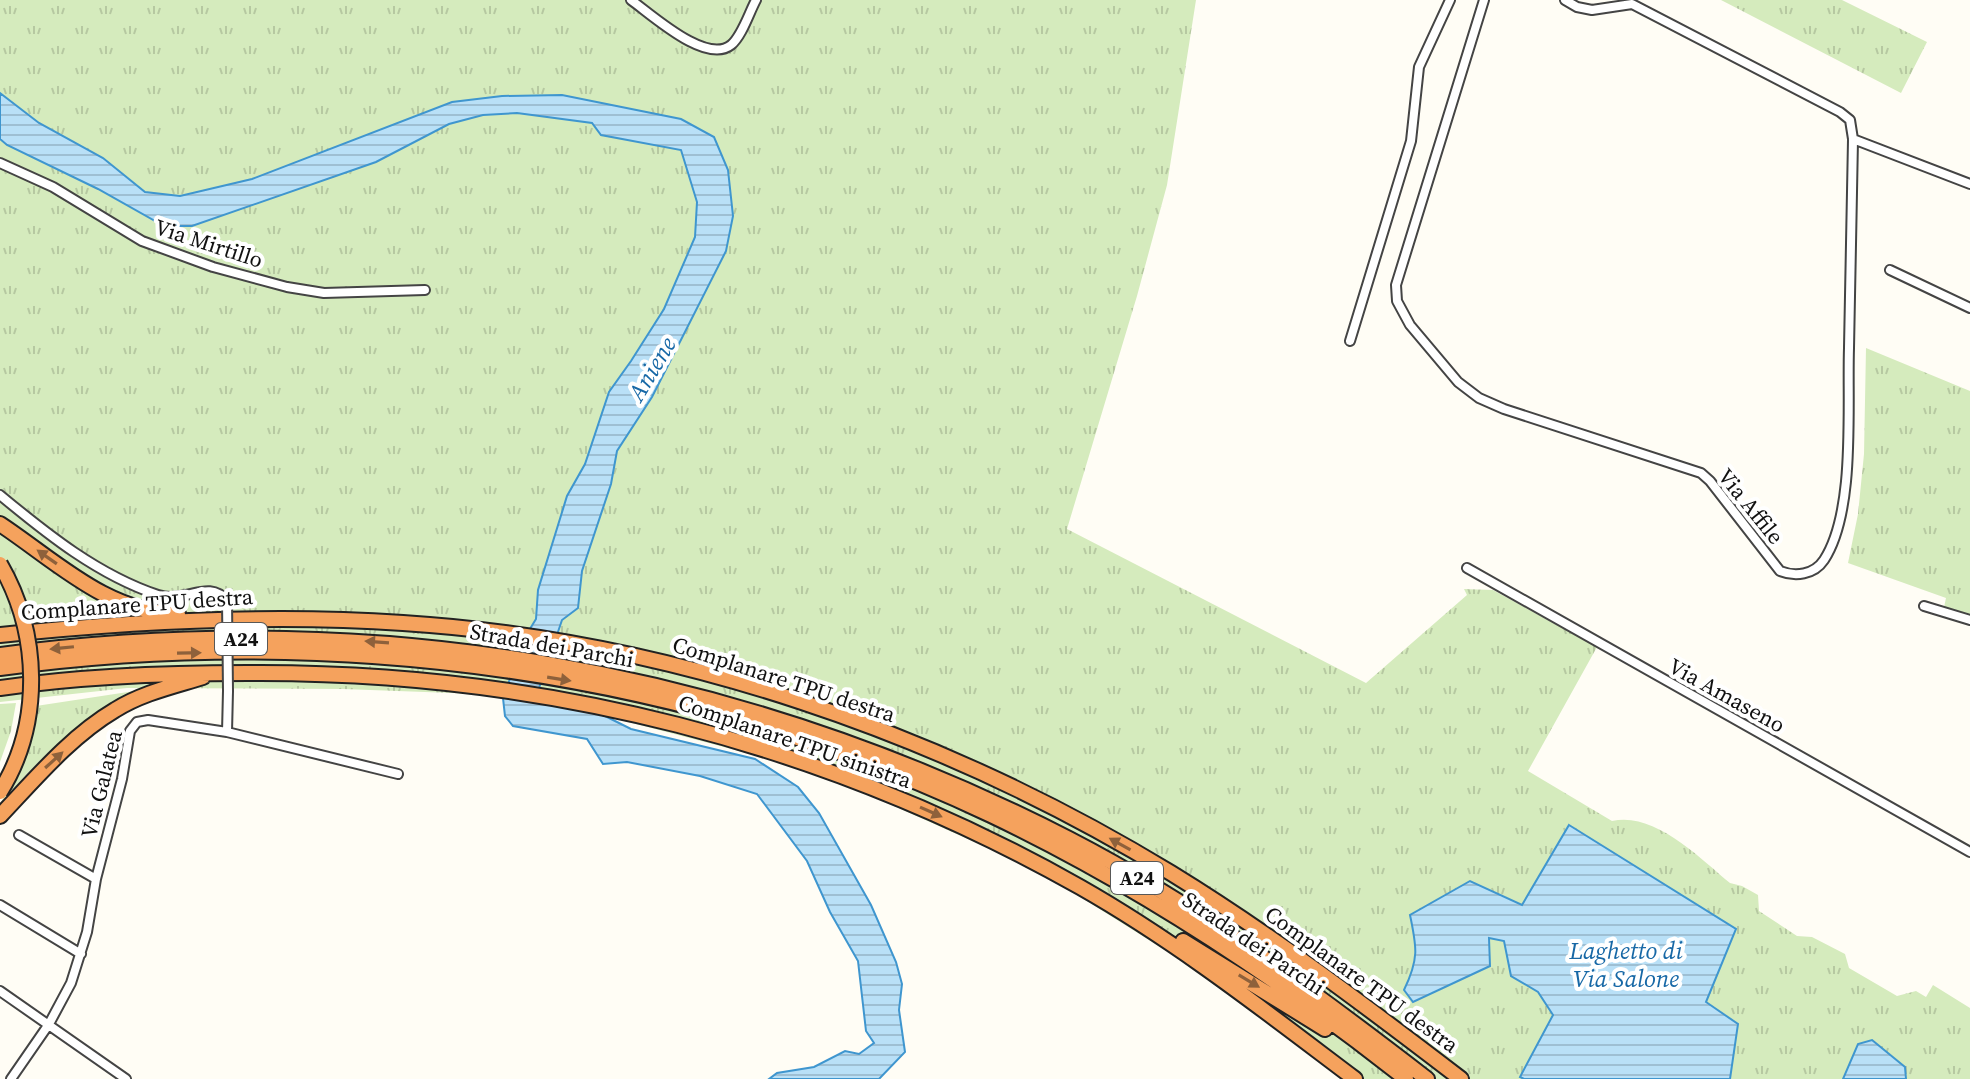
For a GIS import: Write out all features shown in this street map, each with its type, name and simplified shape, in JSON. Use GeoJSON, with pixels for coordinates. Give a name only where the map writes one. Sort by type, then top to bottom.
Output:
{"type":"FeatureCollection","features":[{"type":"Feature","properties":{"kind":"highway"},"geometry":{"type":"LineString","coordinates":[[3,525],[98,592],[133,608],[163,613],[244,613],[278,618]]}},
{"type":"Feature","properties":{"kind":"highway"},"geometry":{"type":"LineString","coordinates":[[0,564],[23,618],[32,683],[23,739],[0,792]]}},
{"type":"Feature","properties":{"kind":"highway","name":"Complanare TPU destra"},"geometry":{"type":"LineString","coordinates":[[0,635],[85,626],[278,618],[404,623],[487,632],[633,656],[722,679],[815,708],[966,768],[1123,845],[1265,935],[1363,1004],[1461,1079]]}},
{"type":"Feature","properties":{"kind":"highway","name":"Strada dei Parchi"},"geometry":{"type":"LineString","coordinates":[[0,655],[166,640],[321,638],[482,660],[589,670],[745,708],[992,815],[1106,874],[1243,959],[1406,1079]]}},
{"type":"Feature","properties":{"kind":"highway","name":"Strada dei Parchi"},"geometry":{"type":"LineString","coordinates":[[0,668],[90,658],[260,652],[482,660]]}},
{"type":"Feature","properties":{"kind":"highway"},"geometry":{"type":"LineString","coordinates":[[0,816],[42,771],[116,709],[162,689],[219,672]]}},
{"type":"Feature","properties":{"kind":"highway","name":"Complanare TPU sinistra"},"geometry":{"type":"LineString","coordinates":[[0,688],[159,673],[308,672],[479,686],[584,702],[666,720],[806,763],[962,825],[1084,889],[1212,972],[1355,1079]]}},
{"type":"Feature","properties":{"kind":"highway","name":"Strada dei Parchi"},"geometry":{"type":"LineString","coordinates":[[815,738],[923,772],[1071,840],[1157,889],[1274,966],[1427,1079]]}},
{"type":"Feature","properties":{"kind":"highway"},"geometry":{"type":"LineString","coordinates":[[1084,889],[1128,909],[1313,1020],[1394,1079]]}},
{"type":"Feature","properties":{"kind":"street"},"geometry":{"type":"LineString","coordinates":[[631,0],[690,42],[715,50],[726,48],[735,41],[756,0]]}},
{"type":"Feature","properties":{"kind":"street"},"geometry":{"type":"LineString","coordinates":[[1350,341],[1411,141],[1419,67],[1450,0]]}},
{"type":"Feature","properties":{"kind":"street","name":"Via Affile"},"geometry":{"type":"LineString","coordinates":[[1484,0],[1396,285],[1395,294],[1402,313],[1458,382],[1479,398],[1703,475],[1775,566],[1793,575],[1812,570],[1825,558],[1838,522],[1845,486],[1853,139]]}},
{"type":"Feature","properties":{"kind":"street"},"geometry":{"type":"LineString","coordinates":[[1565,0],[1592,10],[1632,4],[1840,112],[1850,120],[1853,139],[1970,184]]}},
{"type":"Feature","properties":{"kind":"street","name":"Via Mirtillo"},"geometry":{"type":"LineString","coordinates":[[0,163],[53,187],[142,241],[213,267],[287,287],[324,293],[425,290]]}},
{"type":"Feature","properties":{"kind":"street"},"geometry":{"type":"LineString","coordinates":[[1890,270],[1970,308]]}},
{"type":"Feature","properties":{"kind":"street"},"geometry":{"type":"LineString","coordinates":[[0,495],[49,534],[117,577],[163,596],[184,597],[212,590],[227,601],[227,732],[398,774]]}},
{"type":"Feature","properties":{"kind":"street","name":"Via Amaseno"},"geometry":{"type":"LineString","coordinates":[[1467,568],[1970,852]]}},
{"type":"Feature","properties":{"kind":"street"},"geometry":{"type":"LineString","coordinates":[[1924,606],[1970,620]]}},
{"type":"Feature","properties":{"kind":"street","name":"Via Galatea"},"geometry":{"type":"LineString","coordinates":[[11,1079],[49,1024],[68,990],[81,954],[132,726],[142,720],[158,720],[227,732]]}},
{"type":"Feature","properties":{"kind":"street"},"geometry":{"type":"LineString","coordinates":[[19,835],[96,879]]}},
{"type":"Feature","properties":{"kind":"street"},"geometry":{"type":"LineString","coordinates":[[0,905],[81,954]]}},
{"type":"Feature","properties":{"kind":"street"},"geometry":{"type":"LineString","coordinates":[[0,991],[126,1079]]}},
{"type":"Feature","properties":{"kind":"green space"},"geometry":{"type":"Polygon","coordinates":[[[0,0],[1196,0],[1167,185],[1067,529],[1366,683],[1467,595],[1464,589],[1493,590],[1597,647],[1528,771],[1612,821],[1644,823],[1676,839],[1730,883],[1758,895],[1759,911],[1797,936],[1812,937],[1845,954],[1849,968],[1897,996],[1916,991],[1926,997],[1933,985],[1970,1008],[1970,1079],[1345,1079],[1176,957],[1039,871],[845,784],[758,756],[556,703],[479,694],[343,689],[127,688],[0,702],[0,0]]]}},
{"type":"Feature","properties":{"kind":"green space"},"geometry":{"type":"Polygon","coordinates":[[[1721,0],[1842,0],[1927,42],[1901,93],[1721,0]]]}},
{"type":"Feature","properties":{"kind":"green space"},"geometry":{"type":"Polygon","coordinates":[[[1866,348],[1970,391],[1970,620],[1943,612],[1946,598],[1848,563],[1858,514],[1864,454],[1866,348]]]}},
{"type":"Feature","properties":{"kind":"green space"},"geometry":{"type":"Polygon","coordinates":[[[141,690],[101,712],[64,739],[0,804],[13,781],[36,706],[141,690]]]}},
{"type":"Feature","properties":{"kind":"green space"},"geometry":{"type":"Polygon","coordinates":[[[16,703],[11,731],[0,762],[0,704],[16,703]]]}},
{"type":"Feature","properties":{"kind":"water","name":"Aniene"},"geometry":{"type":"Polygon","coordinates":[[[0,93],[39,123],[103,158],[145,192],[180,196],[252,179],[452,102],[502,96],[562,95],[681,119],[714,137],[728,170],[733,216],[726,251],[652,397],[617,451],[611,484],[582,571],[578,608],[562,620],[537,694],[599,713],[631,729],[755,759],[798,787],[819,813],[871,905],[896,962],[902,984],[899,1010],[905,1052],[879,1079],[769,1079],[777,1073],[814,1067],[845,1051],[859,1054],[874,1043],[866,1031],[858,961],[830,912],[807,861],[757,794],[700,776],[627,762],[603,764],[587,739],[513,726],[505,716],[503,698],[525,637],[536,619],[538,590],[567,496],[585,464],[609,392],[664,309],[695,237],[697,202],[681,150],[601,135],[592,123],[517,113],[483,115],[449,124],[376,162],[192,226],[164,226],[98,189],[7,145],[0,139],[0,93]]]}},
{"type":"Feature","properties":{"kind":"water","name":"Laghetto di Via Salone"},"geometry":{"type":"Polygon","coordinates":[[[1569,825],[1736,929],[1706,1002],[1738,1024],[1730,1079],[1520,1077],[1553,1015],[1538,992],[1511,976],[1504,941],[1489,938],[1490,966],[1413,1002],[1404,990],[1415,953],[1410,915],[1470,881],[1522,905],[1569,825]]]}},
{"type":"Feature","properties":{"kind":"water"},"geometry":{"type":"Polygon","coordinates":[[[1872,1040],[1905,1067],[1906,1079],[1843,1079],[1858,1044],[1872,1040]]]}}]}
